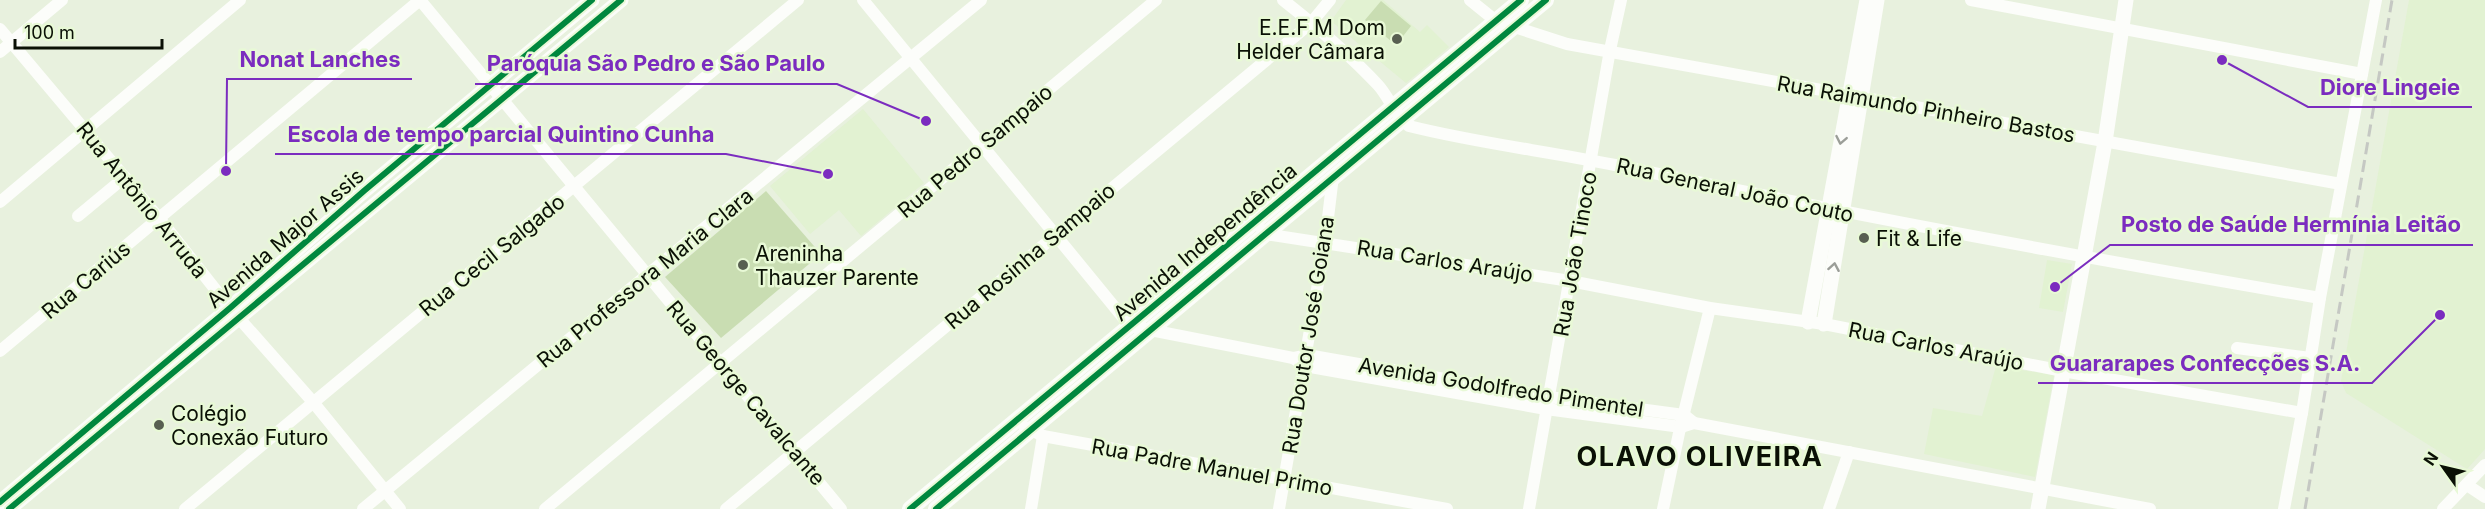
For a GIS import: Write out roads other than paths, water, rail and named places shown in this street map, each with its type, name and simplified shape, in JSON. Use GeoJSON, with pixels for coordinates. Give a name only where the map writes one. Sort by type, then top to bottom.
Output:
{"type":"FeatureCollection","features":[{"type":"Feature","properties":{"kind":"main road","name":"Avenida Independência"},"geometry":{"type":"LineString","coordinates":[[936,509],[1149,330],[1259,228],[1397,112],[1521,0]]}},
{"type":"Feature","properties":{"kind":"main road","name":"Avenida Independência"},"geometry":{"type":"LineString","coordinates":[[1397,112],[1546,0]]}},
{"type":"Feature","properties":{"kind":"main road","name":"Avenida Independência"},"geometry":{"type":"LineString","coordinates":[[910,509],[1030,429],[1130,326],[1259,228]]}},
{"type":"Feature","properties":{"kind":"street"},"geometry":{"type":"LineString","coordinates":[[0,52],[62,0]]}},
{"type":"Feature","properties":{"kind":"street"},"geometry":{"type":"LineString","coordinates":[[0,202],[240,0]]}},
{"type":"Feature","properties":{"kind":"street","name":"Rua George Cavalcante"},"geometry":{"type":"LineString","coordinates":[[420,0],[841,509]]}},
{"type":"Feature","properties":{"kind":"street","name":"Rua Cariús"},"geometry":{"type":"LineString","coordinates":[[0,351],[420,0]]}},
{"type":"Feature","properties":{"kind":"street","name":"Avenida Major Assis"},"geometry":{"type":"LineString","coordinates":[[234,313],[365,190],[592,0]]}},
{"type":"Feature","properties":{"kind":"street","name":"Avenida Major Assis"},"geometry":{"type":"LineString","coordinates":[[0,502],[81,441],[234,313],[376,206],[621,0]]}},
{"type":"Feature","properties":{"kind":"street","name":"Rua Cecil Salgado"},"geometry":{"type":"LineString","coordinates":[[185,509],[798,0]]}},
{"type":"Feature","properties":{"kind":"street"},"geometry":{"type":"LineString","coordinates":[[863,0],[1130,326],[1306,360]]}},
{"type":"Feature","properties":{"kind":"street","name":"Rua Professora Maria Clara"},"geometry":{"type":"LineString","coordinates":[[363,509],[981,0]]}},
{"type":"Feature","properties":{"kind":"street","name":"Rua Pedro Sampaio"},"geometry":{"type":"LineString","coordinates":[[545,509],[1156,0]]}},
{"type":"Feature","properties":{"kind":"street"},"geometry":{"type":"LineString","coordinates":[[1283,0],[1370,77],[1397,112]]}},
{"type":"Feature","properties":{"kind":"street","name":"Rua Rosinha Sampaio"},"geometry":{"type":"LineString","coordinates":[[726,509],[1311,23],[1330,0]]}},
{"type":"Feature","properties":{"kind":"street","name":"Rua Raimundo Pinheiro Bastos"},"geometry":{"type":"LineString","coordinates":[[1470,0],[1496,21],[1567,44],[2341,183]]}},
{"type":"Feature","properties":{"kind":"street","name":"Rua João Tinoco"},"geometry":{"type":"LineString","coordinates":[[1529,509],[1610,50],[1621,0]]}},
{"type":"Feature","properties":{"kind":"street"},"geometry":{"type":"LineString","coordinates":[[1816,323],[1855,97],[1867,0]]}},
{"type":"Feature","properties":{"kind":"street"},"geometry":{"type":"LineString","coordinates":[[1855,97],[1877,0]]}},
{"type":"Feature","properties":{"kind":"street"},"geometry":{"type":"LineString","coordinates":[[1971,0],[2362,74]]}},
{"type":"Feature","properties":{"kind":"street"},"geometry":{"type":"LineString","coordinates":[[2038,509],[2105,142],[2127,0]]}},
{"type":"Feature","properties":{"kind":"street"},"geometry":{"type":"LineString","coordinates":[[2284,509],[2320,298],[2376,0]]}},
{"type":"Feature","properties":{"kind":"street","name":"Rua Antônio Arruda"},"geometry":{"type":"LineString","coordinates":[[0,29],[159,218],[234,313],[313,402],[400,509]]}},
{"type":"Feature","properties":{"kind":"street","name":"Rua General João Couto"},"geometry":{"type":"LineString","coordinates":[[1397,112],[1413,127],[1591,160],[1836,211],[2082,258],[2320,298]]}},
{"type":"Feature","properties":{"kind":"street","name":"Rua Doutor José Goiana"},"geometry":{"type":"LineString","coordinates":[[1279,509],[1325,243],[1328,170]]}},
{"type":"Feature","properties":{"kind":"street"},"geometry":{"type":"LineString","coordinates":[[78,216],[125,177]]}},
{"type":"Feature","properties":{"kind":"street"},"geometry":{"type":"LineString","coordinates":[[365,190],[376,206]]}},
{"type":"Feature","properties":{"kind":"street","name":"Rua Carlos Araújo"},"geometry":{"type":"LineString","coordinates":[[1259,228],[1325,243],[1570,280],[1710,308],[1816,323],[2062,371],[2302,413]]}},
{"type":"Feature","properties":{"kind":"street"},"geometry":{"type":"LineString","coordinates":[[1663,509],[1710,308]]}},
{"type":"Feature","properties":{"kind":"street"},"geometry":{"type":"LineString","coordinates":[[2236,348],[2310,358]]}},
{"type":"Feature","properties":{"kind":"street","name":"Avenida Godolfredo Pimentel"},"geometry":{"type":"LineString","coordinates":[[1306,360],[1548,403],[1685,422],[2150,509]]}},
{"type":"Feature","properties":{"kind":"street"},"geometry":{"type":"LineString","coordinates":[[1030,429],[1031,509]]}},
{"type":"Feature","properties":{"kind":"street","name":"Rua Padre Manuel Primo"},"geometry":{"type":"LineString","coordinates":[[1030,429],[1447,509]]}},
{"type":"Feature","properties":{"kind":"street","name":"Avenida Major Assis"},"geometry":{"type":"LineString","coordinates":[[9,509],[81,441]]}},
{"type":"Feature","properties":{"kind":"street"},"geometry":{"type":"LineString","coordinates":[[1829,509],[1849,452]]}},
{"type":"Feature","properties":{"kind":"street"},"geometry":{"type":"LineString","coordinates":[[2443,509],[2485,465]]}},
{"type":"Feature","properties":{"kind":"street"},"geometry":{"type":"LineString","coordinates":[[2467,485],[2485,497]]}},
{"type":"Feature","properties":{"kind":"railway"},"geometry":{"type":"LineString","coordinates":[[2305,509],[2392,0]]}},
{"type":"Feature","properties":{"kind":"place","name":"E.E.F.M Dom Helder Câmara"},"geometry":{"type":"Point","coordinates":[1397,39]}},
{"type":"Feature","properties":{"kind":"place","name":"Diore Lingeie"},"geometry":{"type":"Point","coordinates":[2222,60]}},
{"type":"Feature","properties":{"kind":"place","name":"Paróquia São Pedro e São Paulo"},"geometry":{"type":"Point","coordinates":[926,121]}},
{"type":"Feature","properties":{"kind":"place","name":"Nonat Lanches"},"geometry":{"type":"Point","coordinates":[226,171]}},
{"type":"Feature","properties":{"kind":"place","name":"Escola de tempo parcial Quintino Cunha"},"geometry":{"type":"Point","coordinates":[828,174]}},
{"type":"Feature","properties":{"kind":"place","name":"Fit & Life"},"geometry":{"type":"Point","coordinates":[1864,238]}},
{"type":"Feature","properties":{"kind":"place","name":"Areninha Thauzer Parente"},"geometry":{"type":"Point","coordinates":[743,265]}},
{"type":"Feature","properties":{"kind":"place","name":"Posto de Saúde Hermínia Leitão"},"geometry":{"type":"Point","coordinates":[2055,287]}},
{"type":"Feature","properties":{"kind":"place","name":"Guararapes Confecções S.A."},"geometry":{"type":"Point","coordinates":[2440,315]}},
{"type":"Feature","properties":{"kind":"place","name":"Colégio Conexão Futuro"},"geometry":{"type":"Point","coordinates":[159,425]}},
{"type":"Feature","properties":{"kind":"district","name":"OLAVO OLIVEIRA"},"geometry":{"type":"Point","coordinates":[1700,456]}}]}
